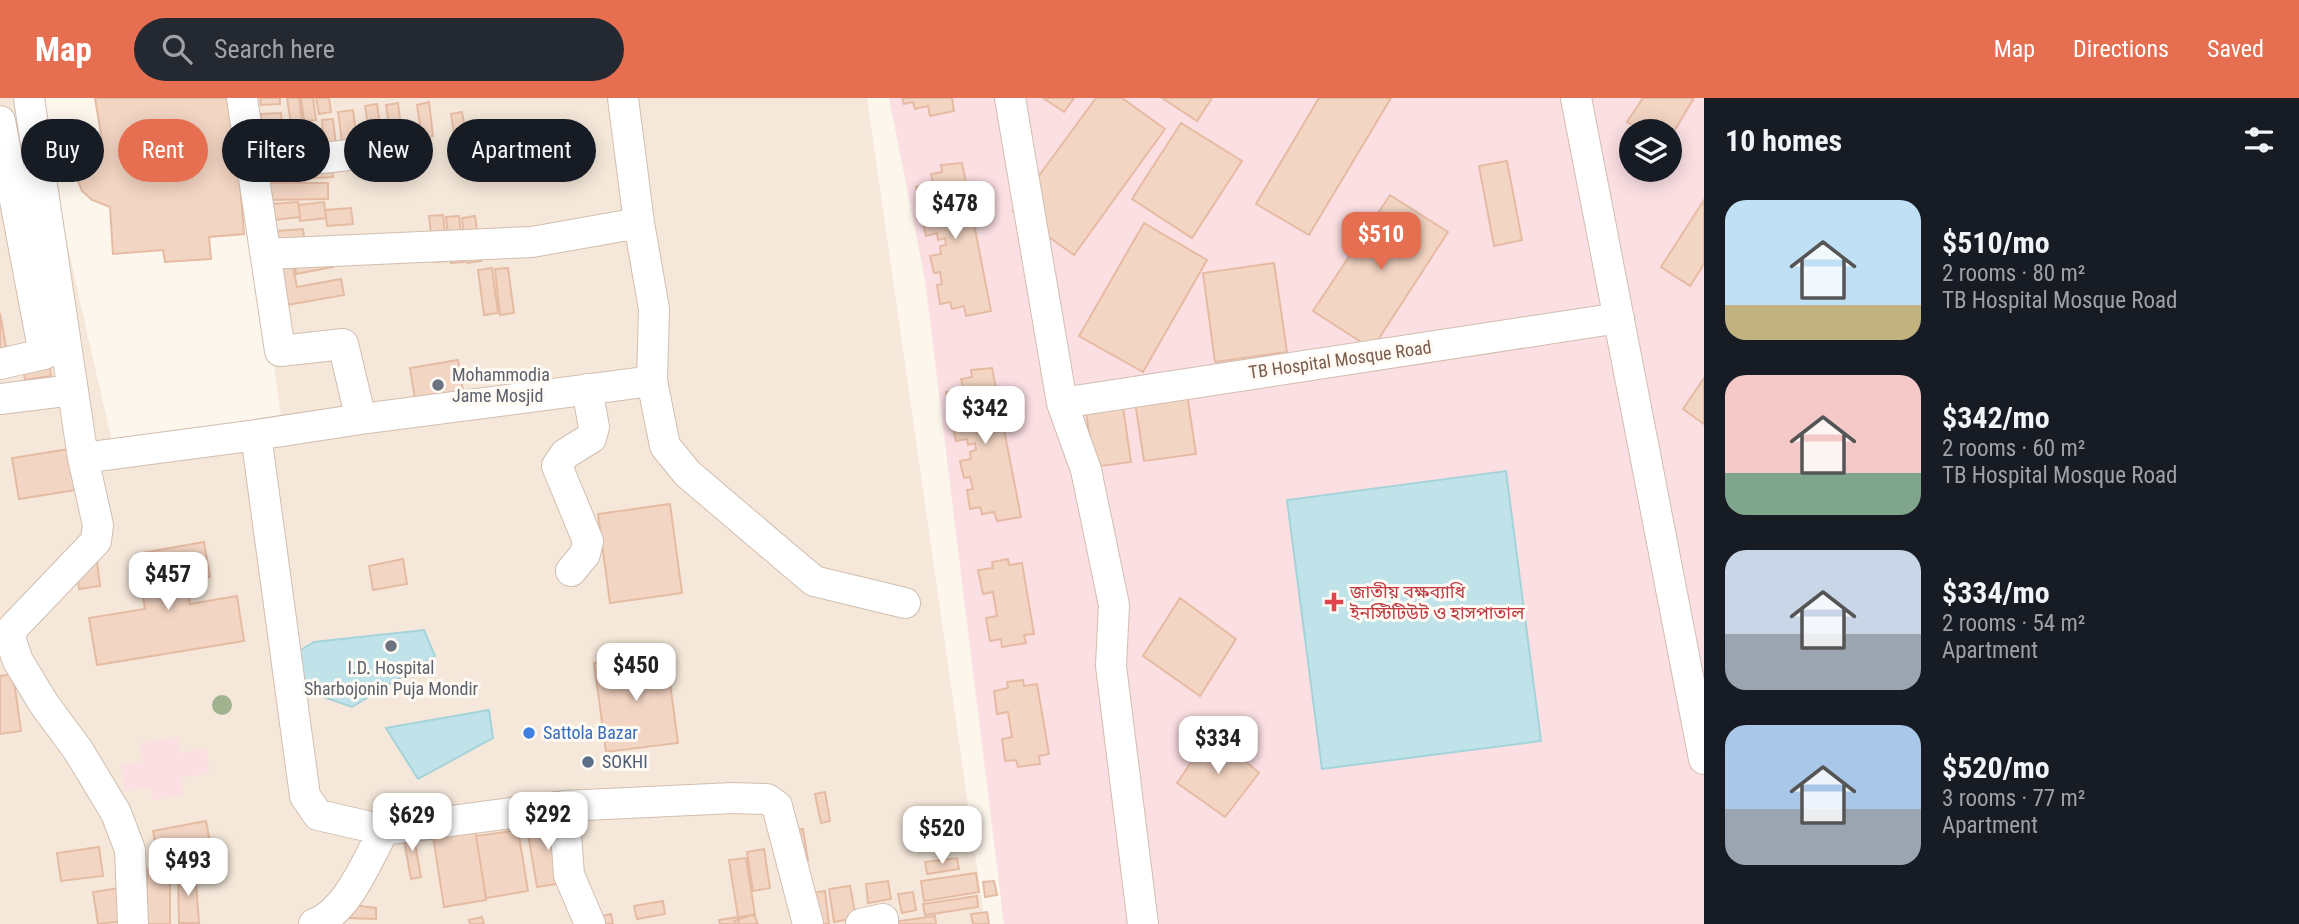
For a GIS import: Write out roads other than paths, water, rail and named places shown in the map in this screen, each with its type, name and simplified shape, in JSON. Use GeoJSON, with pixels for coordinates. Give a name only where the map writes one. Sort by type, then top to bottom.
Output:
{"type":"FeatureCollection","features":[{"type":"Feature","properties":{"kind":"street"},"geometry":{"type":"LineString","coordinates":[[29,98],[83,458],[98,525],[96,541],[12,629],[11,641],[18,661],[44,704],[78,750],[116,813],[130,850],[133,924]]}},
{"type":"Feature","properties":{"kind":"street"},"geometry":{"type":"LineString","coordinates":[[242,98],[245,119]]}},
{"type":"Feature","properties":{"kind":"street"},"geometry":{"type":"LineString","coordinates":[[623,98],[639,223],[654,309],[652,381],[665,446],[688,474],[814,581],[905,603]]}},
{"type":"Feature","properties":{"kind":"street"},"geometry":{"type":"LineString","coordinates":[[1010,98],[1062,403],[1086,470],[1114,605],[1111,666],[1143,924]]}},
{"type":"Feature","properties":{"kind":"street"},"geometry":{"type":"LineString","coordinates":[[1576,98],[1704,759]]}},
{"type":"Feature","properties":{"kind":"street"},"geometry":{"type":"LineString","coordinates":[[0,364],[44,354],[2,136]]}},
{"type":"Feature","properties":{"kind":"street"},"geometry":{"type":"LineString","coordinates":[[255,182],[280,351],[343,344],[361,419]]}},
{"type":"Feature","properties":{"kind":"street"},"geometry":{"type":"LineString","coordinates":[[266,254],[532,242],[639,223]]}},
{"type":"Feature","properties":{"kind":"street","name":"TB Hospital Mosque Road"},"geometry":{"type":"LineString","coordinates":[[1062,403],[1619,318]]}},
{"type":"Feature","properties":{"kind":"street"},"geometry":{"type":"LineString","coordinates":[[83,458],[652,381]]}},
{"type":"Feature","properties":{"kind":"street"},"geometry":{"type":"LineString","coordinates":[[571,571],[585,554],[588,541],[557,466],[565,454],[591,438],[593,427],[587,389]]}},
{"type":"Feature","properties":{"kind":"street"},"geometry":{"type":"LineString","coordinates":[[0,399],[73,390]]}},
{"type":"Feature","properties":{"kind":"street"},"geometry":{"type":"LineString","coordinates":[[256,435],[305,796],[318,815],[384,830],[564,806],[767,799],[778,806],[808,924]]}},
{"type":"Feature","properties":{"kind":"street"},"geometry":{"type":"LineString","coordinates":[[564,806],[569,875],[590,924]]}},
{"type":"Feature","properties":{"kind":"street"},"geometry":{"type":"LineString","coordinates":[[314,924],[337,906],[354,884],[384,830]]}},
{"type":"Feature","properties":{"kind":"street"},"geometry":{"type":"LineString","coordinates":[[861,924],[883,919],[883,924]]}},
{"type":"Feature","properties":{"kind":"water"},"geometry":{"type":"Polygon","coordinates":[[[1506,471],[1541,741],[1322,769],[1287,500],[1506,471]]]}},
{"type":"Feature","properties":{"kind":"water"},"geometry":{"type":"Polygon","coordinates":[[[424,630],[435,656],[352,707],[321,696],[297,675],[296,653],[314,642],[424,630]]]}},
{"type":"Feature","properties":{"kind":"water"},"geometry":{"type":"Polygon","coordinates":[[[489,710],[493,738],[418,779],[386,728],[489,710]]]}},
{"type":"Feature","properties":{"kind":"place","name":"Mohammodia Jame Mosjid"},"geometry":{"type":"Point","coordinates":[438,385]}},
{"type":"Feature","properties":{"kind":"place","name":"জাতীয় বক্ষব্যাধি ইনস্টিটিউট ও হাসপাতাল"},"geometry":{"type":"Point","coordinates":[1334,602]}},
{"type":"Feature","properties":{"kind":"place","name":"I.D. Hospital Sharbojonin Puja Mondir"},"geometry":{"type":"Point","coordinates":[391,646]}},
{"type":"Feature","properties":{"kind":"place","name":"Sattola Bazar"},"geometry":{"type":"Point","coordinates":[529,733]}},
{"type":"Feature","properties":{"kind":"place","name":"SOKHI"},"geometry":{"type":"Point","coordinates":[588,762]}}]}
